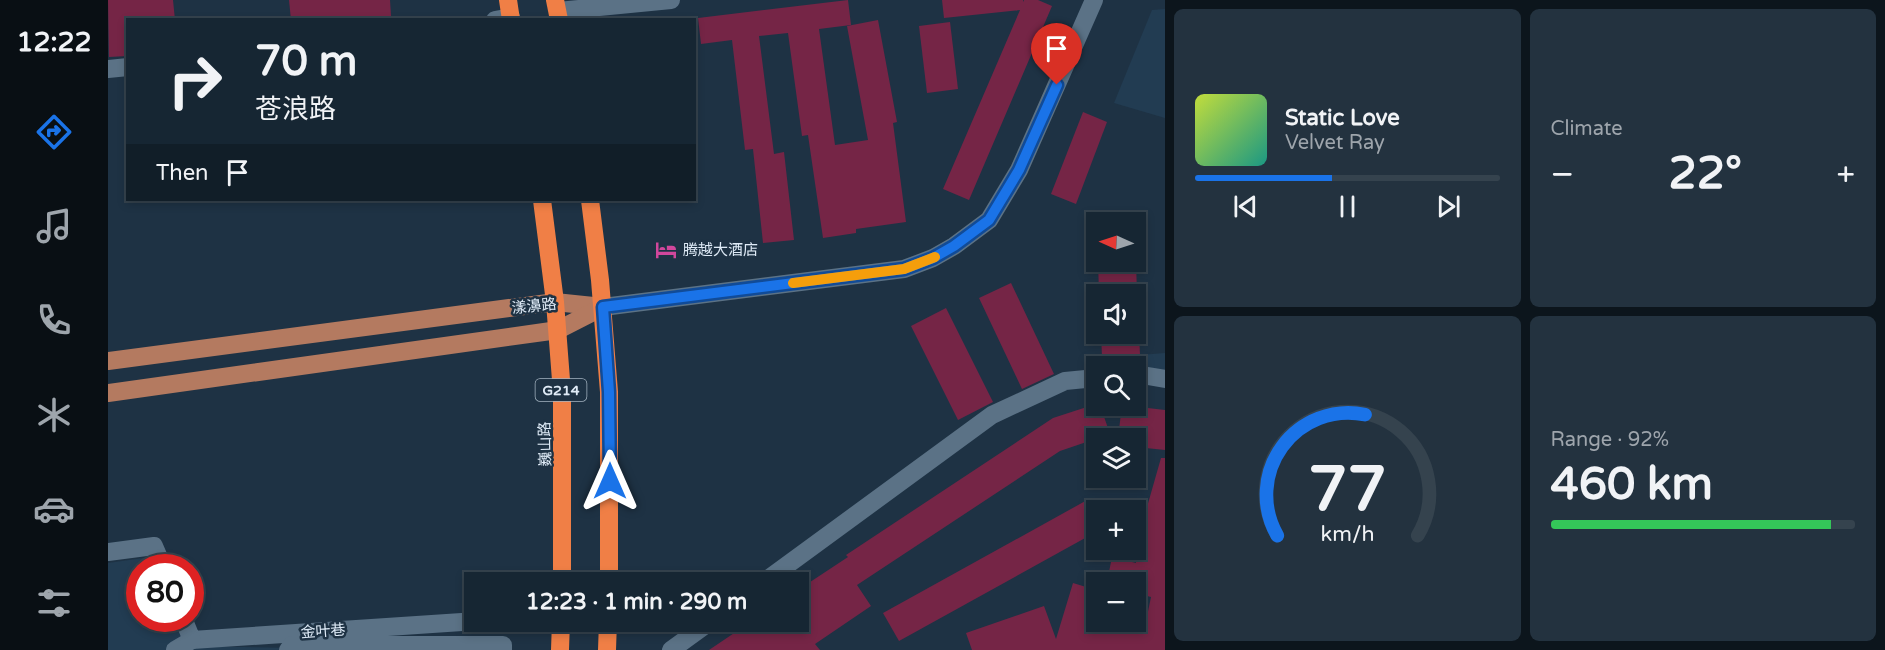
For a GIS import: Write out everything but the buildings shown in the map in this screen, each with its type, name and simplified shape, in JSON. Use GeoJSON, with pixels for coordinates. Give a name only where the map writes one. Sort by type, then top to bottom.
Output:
{"type":"FeatureCollection","features":[{"type":"Feature","properties":{"kind":"highway","name":"巍山路"},"geometry":{"type":"LineString","coordinates":[[542,201],[558,330],[563,426],[562,572]]}},
{"type":"Feature","properties":{"kind":"highway","name":"G214"},"geometry":{"type":"LineString","coordinates":[[590,201],[603,307],[609,425],[609,572]]}},
{"type":"Feature","properties":{"kind":"highway"},"geometry":{"type":"LineString","coordinates":[[560,650],[561,632]]}},
{"type":"Feature","properties":{"kind":"highway"},"geometry":{"type":"LineString","coordinates":[[607,650],[608,632]]}},
{"type":"Feature","properties":{"kind":"main road","name":"漾濞路"},"geometry":{"type":"LineString","coordinates":[[108,361],[555,302],[603,307]]}},
{"type":"Feature","properties":{"kind":"main road","name":"漾濞路"},"geometry":{"type":"LineString","coordinates":[[108,393],[558,330],[603,307]]}},
{"type":"Feature","properties":{"kind":"street"},"geometry":{"type":"LineString","coordinates":[[557,10],[671,0]]}},
{"type":"Feature","properties":{"kind":"street"},"geometry":{"type":"LineString","coordinates":[[603,307],[904,269],[933,258],[954,246],[989,220],[1019,170],[1094,0]]}},
{"type":"Feature","properties":{"kind":"street"},"geometry":{"type":"LineString","coordinates":[[108,69],[126,67]]}},
{"type":"Feature","properties":{"kind":"street"},"geometry":{"type":"LineString","coordinates":[[1146,375],[1165,378]]}},
{"type":"Feature","properties":{"kind":"street"},"geometry":{"type":"LineString","coordinates":[[778,572],[992,415],[1065,381],[1086,379]]}},
{"type":"Feature","properties":{"kind":"street"},"geometry":{"type":"LineString","coordinates":[[108,552],[154,546],[157,554]]}},
{"type":"Feature","properties":{"kind":"street","name":"金叶巷"},"geometry":{"type":"LineString","coordinates":[[192,640],[464,622]]}},
{"type":"Feature","properties":{"kind":"street"},"geometry":{"type":"LineString","coordinates":[[175,650],[192,640],[189,632]]}},
{"type":"Feature","properties":{"kind":"street"},"geometry":{"type":"LineString","coordinates":[[671,650],[696,632]]}},
{"type":"Feature","properties":{"kind":"street"},"geometry":{"type":"LineString","coordinates":[[288,650],[292,645],[502,645],[503,650]]}},
{"type":"Feature","properties":{"kind":"shaded area"},"geometry":{"type":"Polygon","coordinates":[[[1165,9],[1165,118],[1114,103],[1152,10],[1165,9]]]}},
{"type":"Feature","properties":{"kind":"shaded area"},"geometry":{"type":"Polygon","coordinates":[[[1165,353],[1165,372],[1146,369],[1146,356],[1140,355],[1165,353]]]}},
{"type":"Feature","properties":{"kind":"shaded area"},"geometry":{"type":"Polygon","coordinates":[[[126,560],[126,632],[187,632],[194,646],[400,650],[108,650],[108,563],[126,560]]]}},
{"type":"Feature","properties":{"kind":"slow traffic"},"geometry":{"type":"LineString","coordinates":[[793,283],[904,269],[935,257]]}},
{"type":"Feature","properties":{"kind":"place","name":"腾越大酒店"},"geometry":{"type":"Point","coordinates":[666,250]}},
{"type":"Feature","properties":{"kind":"route"},"geometry":{"type":"LineString","coordinates":[[610,481],[609,392],[603,307],[904,269],[933,258],[954,246],[989,220],[1019,170],[1057,85]]}}]}
